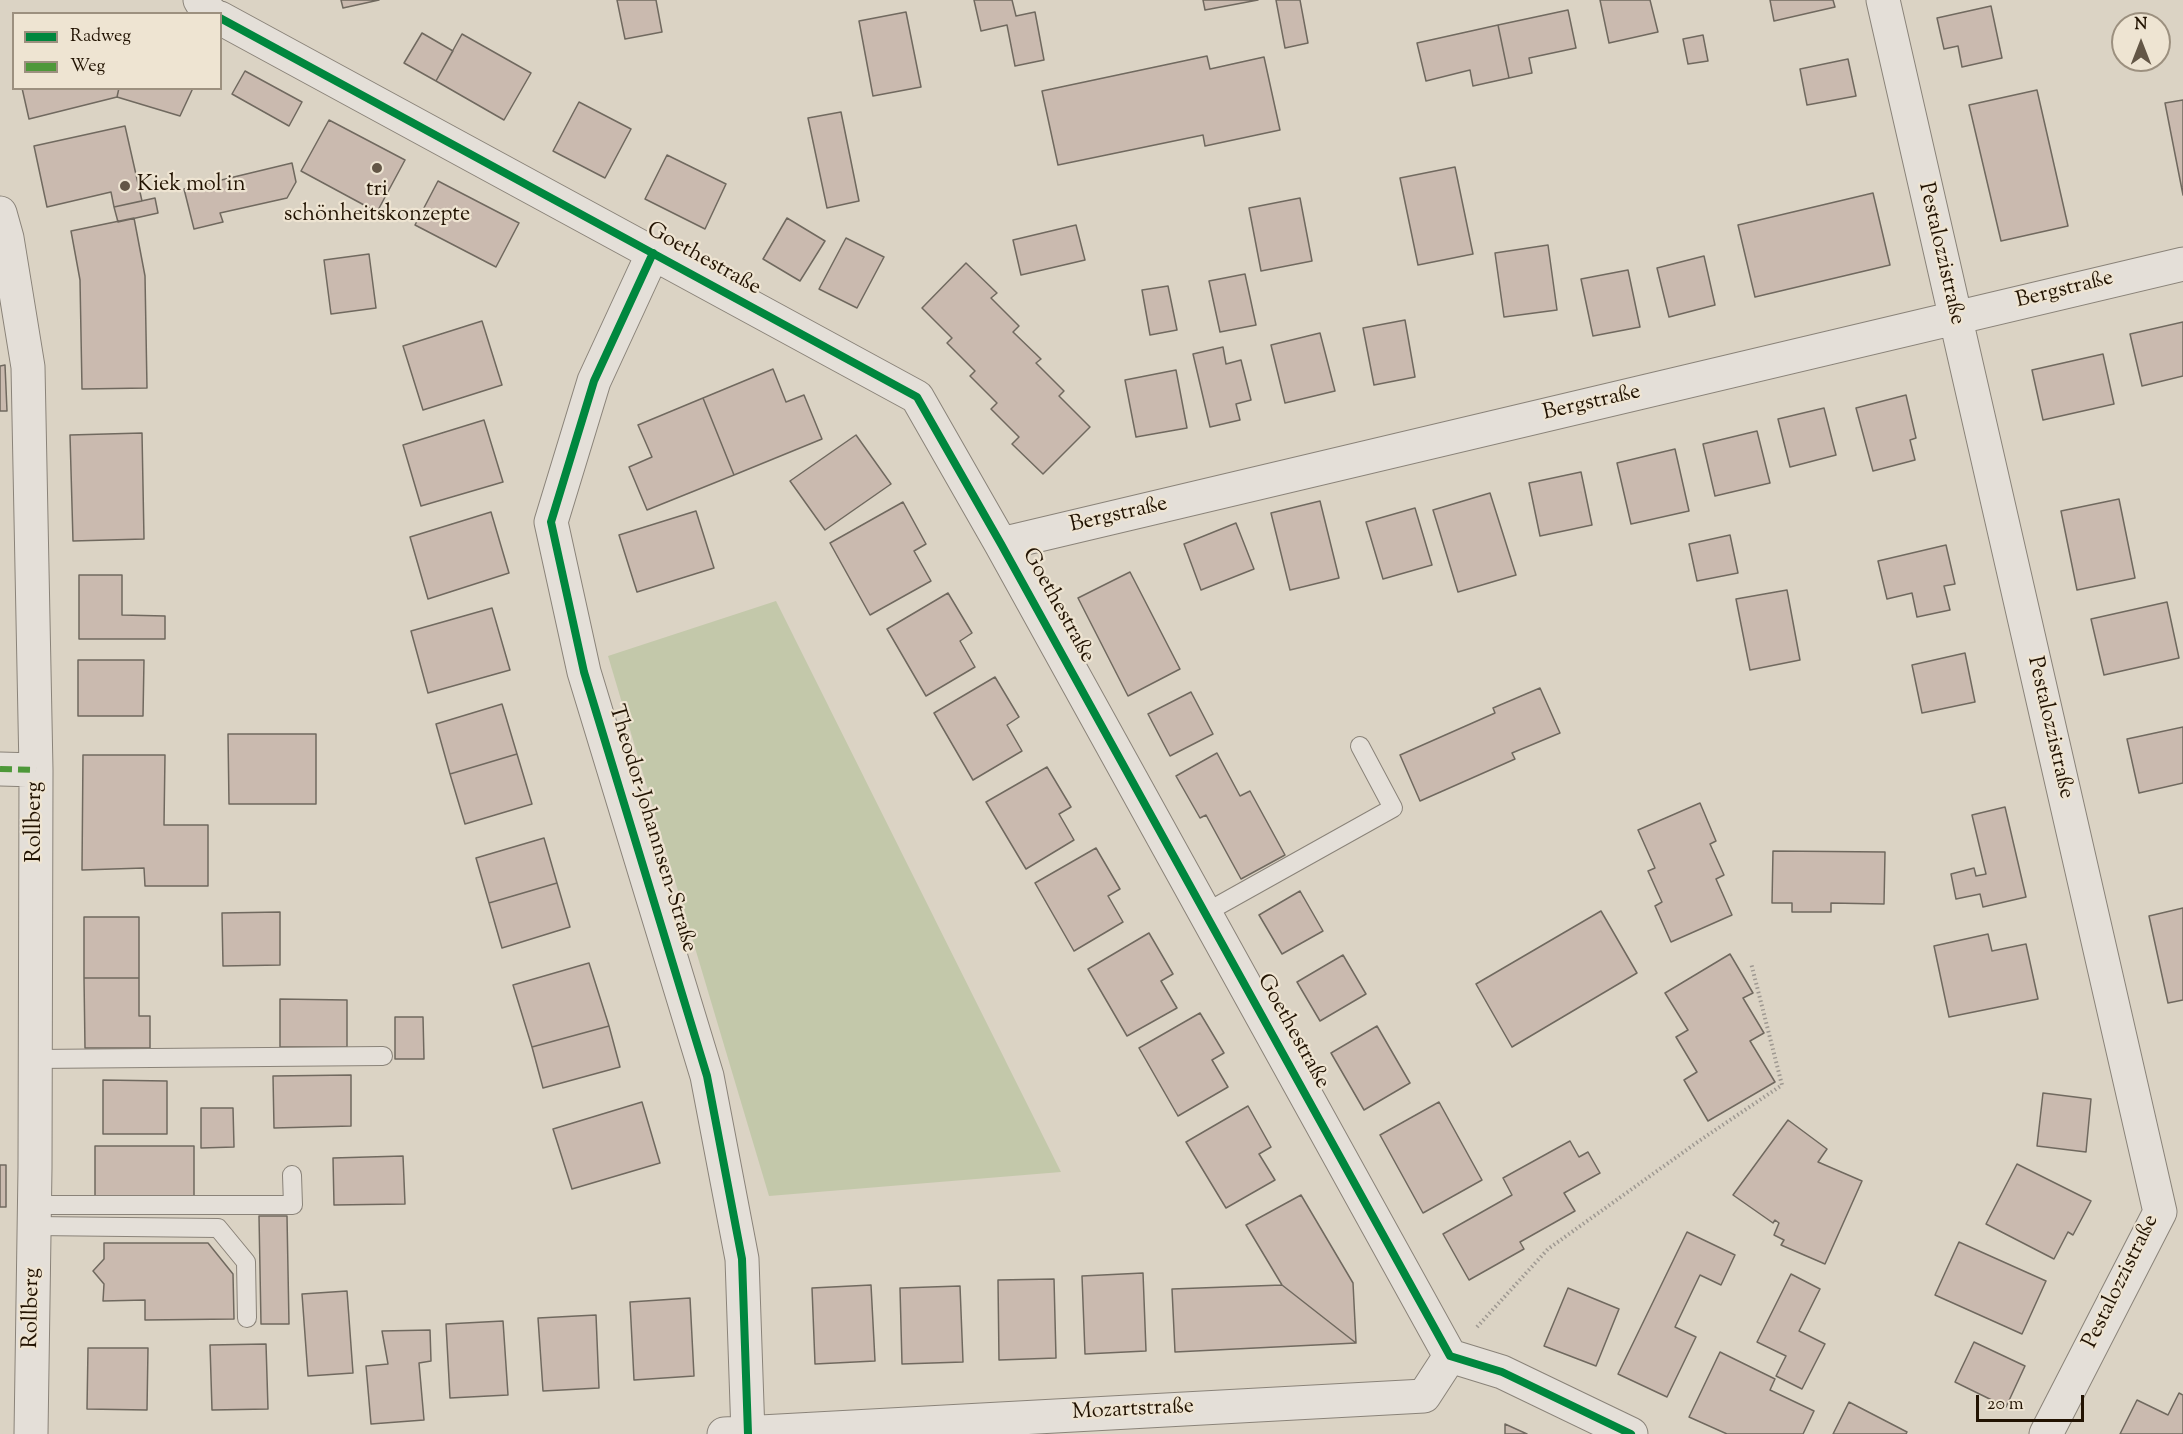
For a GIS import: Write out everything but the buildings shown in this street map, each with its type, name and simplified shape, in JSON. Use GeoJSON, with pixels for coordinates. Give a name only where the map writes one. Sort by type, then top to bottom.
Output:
{"type":"FeatureCollection","features":[{"type":"Feature","properties":{"kind":"street"},"geometry":{"type":"LineString","coordinates":[[200,0],[209,12]]}},
{"type":"Feature","properties":{"kind":"street","name":"Pestalozzistraße"},"geometry":{"type":"LineString","coordinates":[[1882,0],[2160,1212],[2046,1434]]}},
{"type":"Feature","properties":{"kind":"street","name":"Goethestraße"},"geometry":{"type":"LineString","coordinates":[[222,19],[917,397],[1001,543],[1450,1356]]}},
{"type":"Feature","properties":{"kind":"street","name":"Rollberg"},"geometry":{"type":"LineString","coordinates":[[0,213],[7,238],[28,367],[36,770],[31,1434]]}},
{"type":"Feature","properties":{"kind":"street","name":"Theodor-Johannsen-Straße"},"geometry":{"type":"LineString","coordinates":[[653,253],[594,381],[551,522],[584,672],[707,1076],[742,1259],[740,1433]]}},
{"type":"Feature","properties":{"kind":"street","name":"Bergstraße"},"geometry":{"type":"LineString","coordinates":[[1001,543],[2183,264]]}},
{"type":"Feature","properties":{"kind":"street"},"geometry":{"type":"LineString","coordinates":[[0,769],[36,770]]}},
{"type":"Feature","properties":{"kind":"street"},"geometry":{"type":"LineString","coordinates":[[1450,1356],[1502,1372],[1631,1434]]}},
{"type":"Feature","properties":{"kind":"street","name":"Mozartstraße"},"geometry":{"type":"LineString","coordinates":[[740,1433],[1424,1396],[1450,1356]]}},
{"type":"Feature","properties":{"kind":"lane"},"geometry":{"type":"LineString","coordinates":[[1205,913],[1394,808],[1360,746]]}},
{"type":"Feature","properties":{"kind":"lane"},"geometry":{"type":"LineString","coordinates":[[35,1059],[383,1056]]}},
{"type":"Feature","properties":{"kind":"lane"},"geometry":{"type":"LineString","coordinates":[[34,1215],[293,1205],[292,1175]]}},
{"type":"Feature","properties":{"kind":"lane"},"geometry":{"type":"LineString","coordinates":[[34,1215],[218,1228],[246,1262],[247,1318]]}},
{"type":"Feature","properties":{"kind":"path"},"geometry":{"type":"LineString","coordinates":[[1450,1356],[1548,1249],[1782,1085],[1751,963]]}},
{"type":"Feature","properties":{"kind":"green space"},"geometry":{"type":"Polygon","coordinates":[[[776,601],[1061,1172],[769,1196],[608,656],[776,601]]]}},
{"type":"Feature","properties":{"kind":"marked path"},"geometry":{"type":"LineString","coordinates":[[0,769],[36,770]]}},
{"type":"Feature","properties":{"kind":"cycle path"},"geometry":{"type":"LineString","coordinates":[[222,19],[917,397],[1001,544],[1450,1356],[1502,1372],[1631,1434]]}},
{"type":"Feature","properties":{"kind":"cycle path"},"geometry":{"type":"LineString","coordinates":[[653,253],[594,381],[551,522],[584,672],[707,1076],[742,1259],[748,1434]]}},
{"type":"Feature","properties":{"kind":"place","name":"tri schönheitskonzepte"},"geometry":{"type":"Point","coordinates":[377,168]}},
{"type":"Feature","properties":{"kind":"place","name":"Kiek mol in"},"geometry":{"type":"Point","coordinates":[125,186]}}]}
